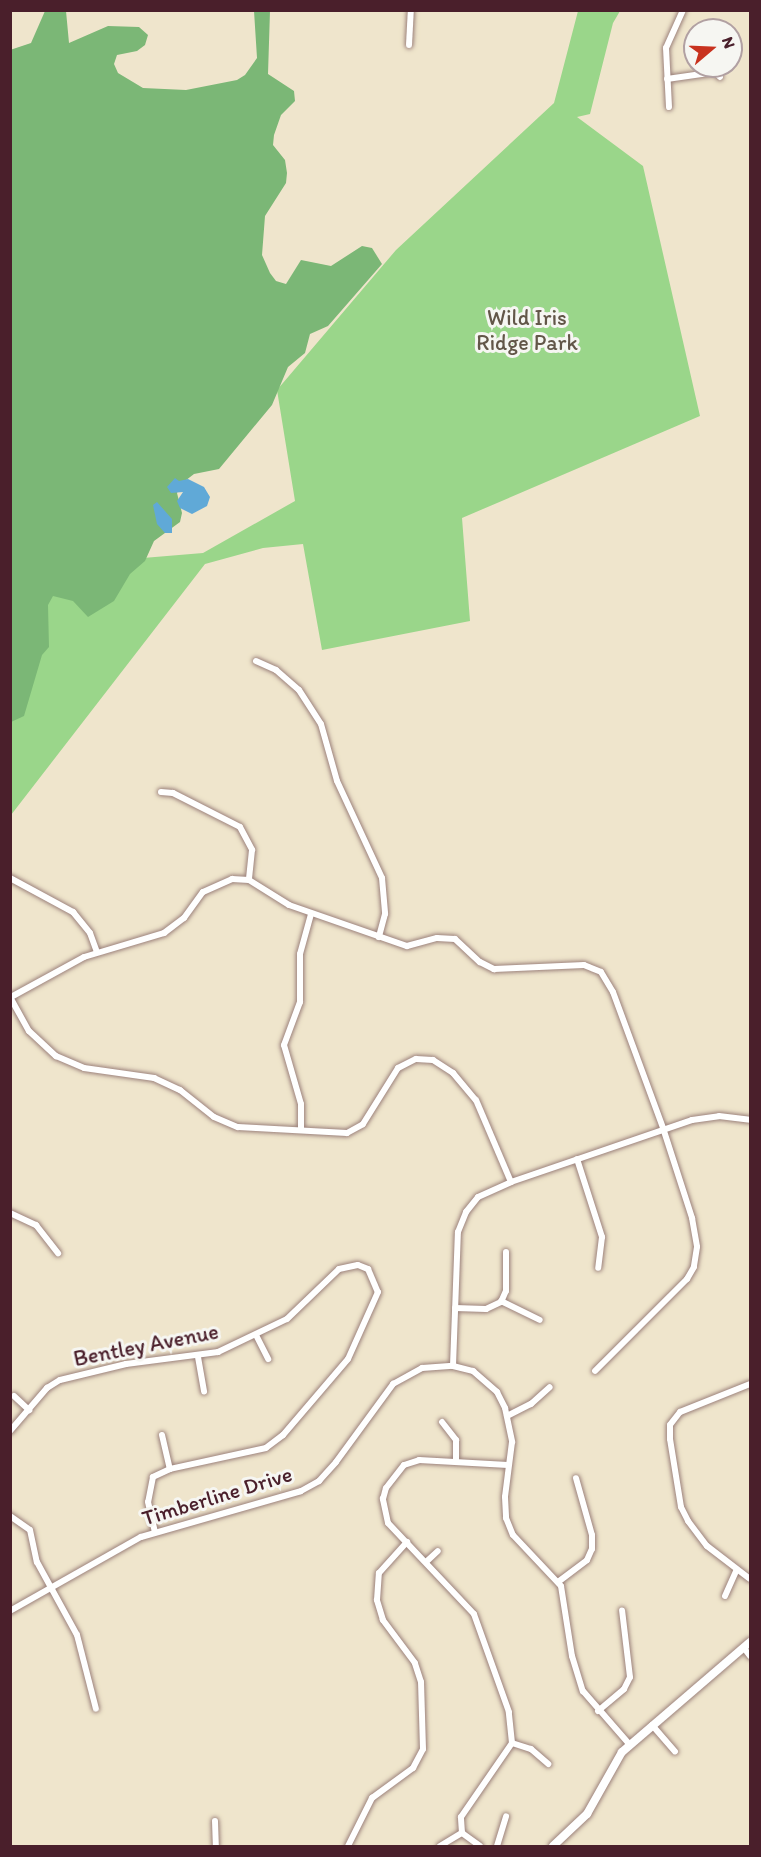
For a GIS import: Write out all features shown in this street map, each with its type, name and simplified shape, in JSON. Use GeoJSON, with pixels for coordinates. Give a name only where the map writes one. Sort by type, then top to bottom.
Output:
{"type":"FeatureCollection","features":[{"type":"Feature","properties":{"kind":"street"},"geometry":{"type":"LineString","coordinates":[[409,45],[411,10]]}},
{"type":"Feature","properties":{"kind":"street"},"geometry":{"type":"LineString","coordinates":[[669,107],[666,44],[683,10]]}},
{"type":"Feature","properties":{"kind":"street"},"geometry":{"type":"LineString","coordinates":[[668,79],[683,77]]}},
{"type":"Feature","properties":{"kind":"street"},"geometry":{"type":"LineString","coordinates":[[256,661],[276,670],[299,690],[321,724],[337,781],[382,878],[385,914],[380,937]]}},
{"type":"Feature","properties":{"kind":"street"},"geometry":{"type":"LineString","coordinates":[[161,792],[173,793],[240,827],[252,850],[249,880]]}},
{"type":"Feature","properties":{"kind":"street"},"geometry":{"type":"LineString","coordinates":[[10,878],[73,912],[90,933],[97,952]]}},
{"type":"Feature","properties":{"kind":"street"},"geometry":{"type":"LineString","coordinates":[[511,1182],[476,1100],[453,1073],[428,1059],[411,1061],[398,1068],[356,1129],[334,1135],[301,1129],[232,1126],[154,1078],[84,1068],[65,1061],[34,1038],[11,997],[97,952],[164,933],[184,918],[210,887],[232,879],[249,880],[285,903],[311,914],[410,946],[437,938],[455,939],[480,962],[495,969],[584,965],[601,972],[610,983],[663,1128],[695,1227],[694,1267],[595,1371]]}},
{"type":"Feature","properties":{"kind":"street"},"geometry":{"type":"LineString","coordinates":[[301,1129],[301,1104],[284,1046],[300,1002],[300,954],[311,914]]}},
{"type":"Feature","properties":{"kind":"street"},"geometry":{"type":"LineString","coordinates":[[453,1366],[458,1239],[463,1218],[478,1197],[511,1182],[663,1128],[711,1116],[750,1120]]}},
{"type":"Feature","properties":{"kind":"street"},"geometry":{"type":"LineString","coordinates":[[577,1159],[602,1237],[598,1268]]}},
{"type":"Feature","properties":{"kind":"street"},"geometry":{"type":"LineString","coordinates":[[10,1213],[36,1225],[58,1254]]}},
{"type":"Feature","properties":{"kind":"street"},"geometry":{"type":"LineString","coordinates":[[455,1308],[486,1309],[501,1301],[506,1291],[506,1252]]}},
{"type":"Feature","properties":{"kind":"street","name":"Bentley Avenue"},"geometry":{"type":"LineString","coordinates":[[10,1431],[47,1388],[60,1380],[126,1364],[198,1357],[256,1335],[299,1310],[339,1269],[358,1265],[368,1269],[377,1283],[378,1292],[358,1345],[283,1435],[254,1452],[170,1469],[153,1477],[149,1484],[155,1532]]}},
{"type":"Feature","properties":{"kind":"street"},"geometry":{"type":"LineString","coordinates":[[501,1301],[540,1320]]}},
{"type":"Feature","properties":{"kind":"street"},"geometry":{"type":"LineString","coordinates":[[256,1335],[268,1359]]}},
{"type":"Feature","properties":{"kind":"street"},"geometry":{"type":"LineString","coordinates":[[198,1357],[204,1391]]}},
{"type":"Feature","properties":{"kind":"street","name":"Timberline Drive"},"geometry":{"type":"LineString","coordinates":[[10,1611],[112,1551],[155,1532],[301,1491],[320,1481],[393,1384],[422,1368],[453,1366],[473,1371],[497,1392],[507,1416],[512,1442],[505,1497],[510,1526],[558,1582],[566,1600],[577,1676],[598,1711],[630,1745]]}},
{"type":"Feature","properties":{"kind":"street"},"geometry":{"type":"LineString","coordinates":[[750,1384],[690,1406],[670,1425],[681,1507],[708,1546],[736,1571],[750,1579]]}},
{"type":"Feature","properties":{"kind":"street"},"geometry":{"type":"LineString","coordinates":[[507,1416],[531,1404],[550,1387]]}},
{"type":"Feature","properties":{"kind":"street"},"geometry":{"type":"LineString","coordinates":[[14,1396],[29,1410]]}},
{"type":"Feature","properties":{"kind":"street"},"geometry":{"type":"LineString","coordinates":[[441,1422],[456,1440],[456,1460]]}},
{"type":"Feature","properties":{"kind":"street"},"geometry":{"type":"LineString","coordinates":[[162,1435],[170,1469]]}},
{"type":"Feature","properties":{"kind":"street"},"geometry":{"type":"LineString","coordinates":[[480,1846],[462,1833],[460,1822],[465,1806],[504,1759],[512,1743],[508,1712],[483,1632],[474,1614],[388,1523],[383,1509],[386,1488],[404,1465],[419,1460],[456,1460],[508,1465]]}},
{"type":"Feature","properties":{"kind":"street"},"geometry":{"type":"LineString","coordinates":[[558,1582],[586,1560],[592,1549],[592,1535],[576,1478]]}},
{"type":"Feature","properties":{"kind":"street"},"geometry":{"type":"LineString","coordinates":[[10,1516],[30,1530],[37,1562],[77,1635],[96,1709]]}},
{"type":"Feature","properties":{"kind":"street"},"geometry":{"type":"LineString","coordinates":[[348,1846],[372,1798],[413,1768],[423,1749],[421,1682],[415,1663],[383,1620],[377,1600],[379,1573],[407,1542]]}},
{"type":"Feature","properties":{"kind":"street"},"geometry":{"type":"LineString","coordinates":[[426,1562],[438,1551]]}},
{"type":"Feature","properties":{"kind":"street"},"geometry":{"type":"LineString","coordinates":[[725,1596],[736,1571]]}},
{"type":"Feature","properties":{"kind":"street"},"geometry":{"type":"LineString","coordinates":[[598,1711],[624,1689],[630,1677],[622,1610]]}},
{"type":"Feature","properties":{"kind":"street"},"geometry":{"type":"LineString","coordinates":[[553,1846],[587,1814],[609,1769],[630,1745],[747,1645],[750,1656]]}},
{"type":"Feature","properties":{"kind":"street"},"geometry":{"type":"LineString","coordinates":[[652,1725],[675,1752]]}},
{"type":"Feature","properties":{"kind":"street"},"geometry":{"type":"LineString","coordinates":[[512,1743],[531,1749],[548,1764]]}},
{"type":"Feature","properties":{"kind":"street"},"geometry":{"type":"LineString","coordinates":[[497,1846],[506,1816]]}},
{"type":"Feature","properties":{"kind":"street"},"geometry":{"type":"LineString","coordinates":[[215,1821],[216,1846]]}},
{"type":"Feature","properties":{"kind":"street"},"geometry":{"type":"LineString","coordinates":[[440,1846],[462,1833]]}},
{"type":"Feature","properties":{"kind":"green space"},"geometry":{"type":"Polygon","coordinates":[[[45,11],[66,11],[69,43],[108,26],[139,27],[148,35],[145,45],[137,51],[117,55],[114,64],[118,73],[143,88],[186,90],[237,80],[245,75],[257,58],[254,11],[270,11],[268,74],[294,91],[295,101],[281,115],[274,135],[273,145],[285,160],[286,183],[265,216],[262,255],[276,281],[286,284],[301,260],[331,266],[362,246],[372,248],[382,264],[328,326],[310,334],[305,353],[288,367],[272,405],[219,469],[194,474],[181,484],[177,493],[182,513],[180,522],[154,541],[145,561],[130,574],[114,601],[88,617],[73,601],[53,596],[48,605],[49,647],[42,655],[24,716],[11,722],[10,50],[31,43],[45,11]]]}},
{"type":"Feature","properties":{"kind":"green space","name":"Wild Iris Ridge Park"},"geometry":{"type":"Polygon","coordinates":[[[578,11],[620,11],[613,23],[590,114],[577,117],[643,166],[700,416],[462,518],[470,621],[322,650],[303,544],[263,548],[205,564],[11,815],[11,569],[203,553],[295,501],[277,390],[396,250],[554,103],[578,11]]]}},
{"type":"Feature","properties":{"kind":"water"},"geometry":{"type":"Polygon","coordinates":[[[175,478],[179,481],[188,479],[204,487],[210,497],[207,506],[192,514],[180,508],[177,501],[183,492],[171,493],[167,487],[175,478]]]}},
{"type":"Feature","properties":{"kind":"water"},"geometry":{"type":"Polygon","coordinates":[[[157,502],[172,519],[172,533],[165,533],[157,524],[153,505],[157,502]]]}}]}
